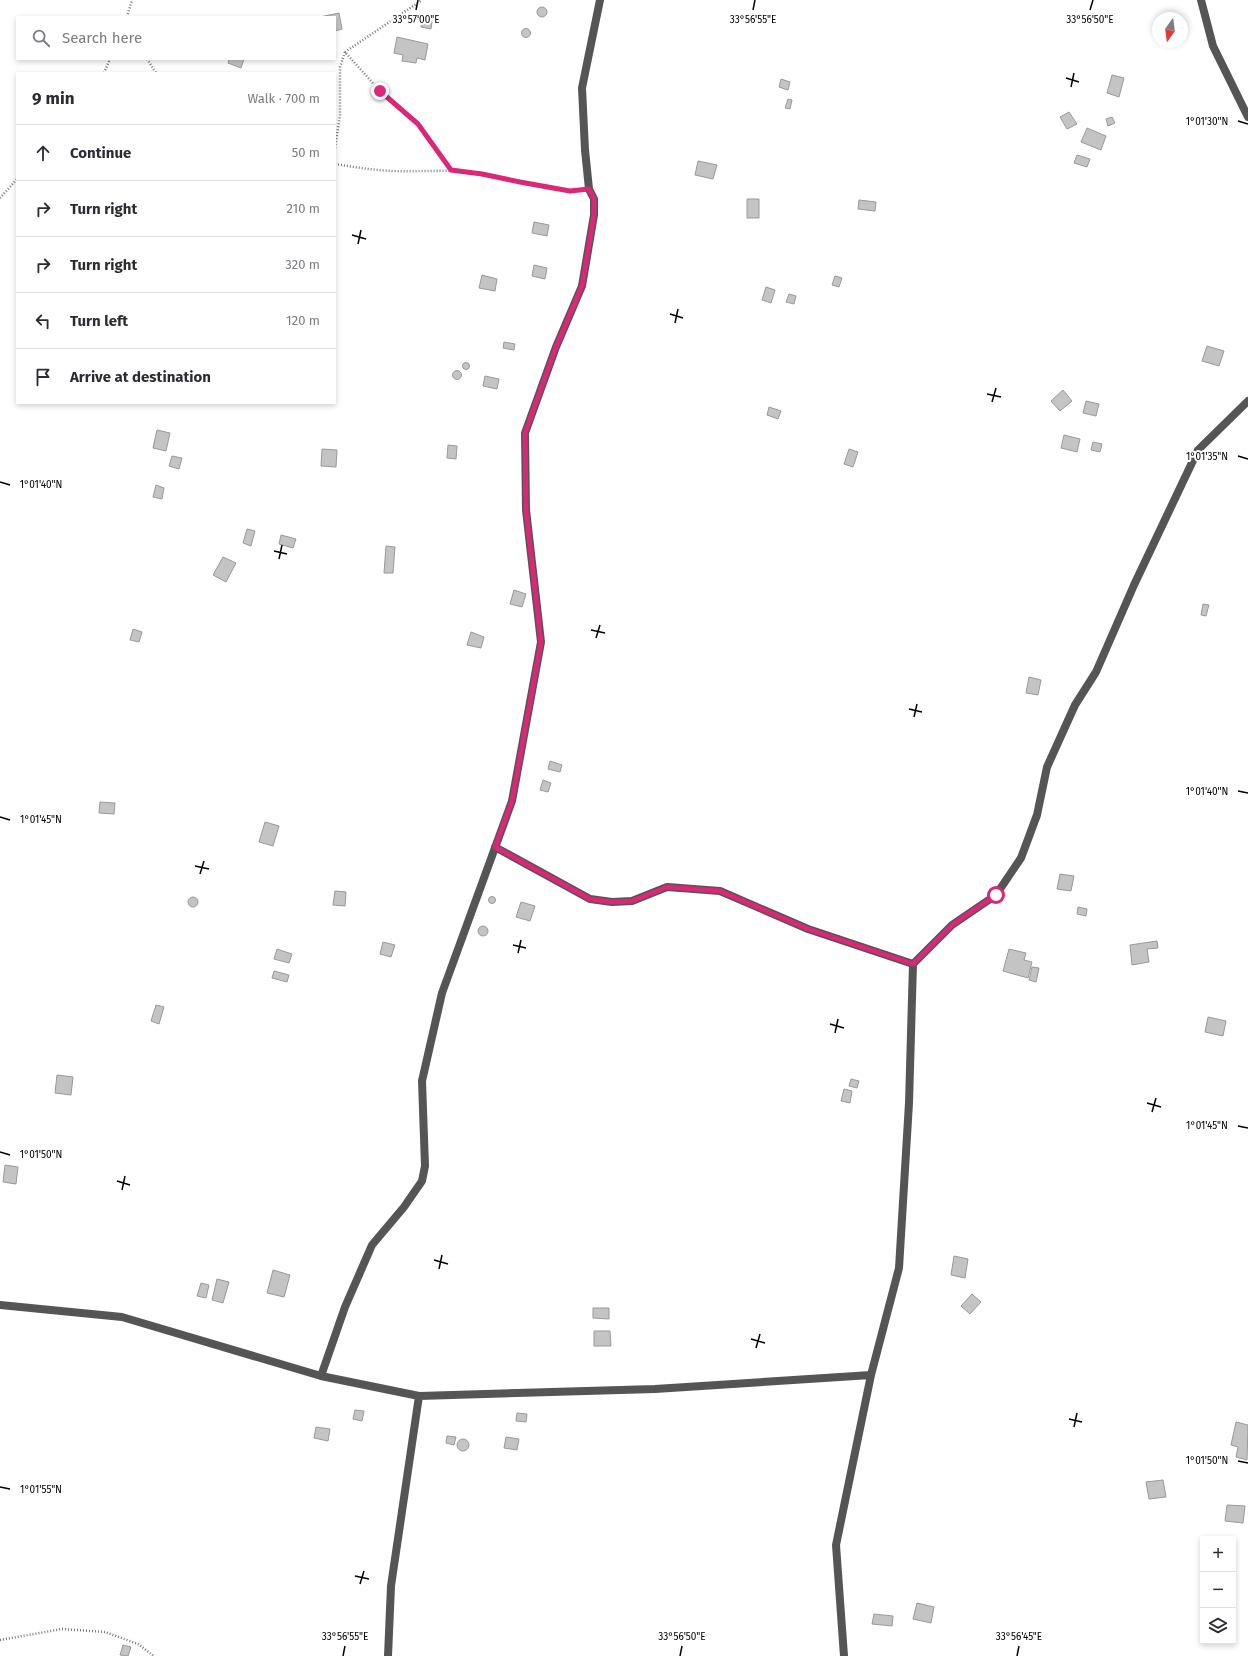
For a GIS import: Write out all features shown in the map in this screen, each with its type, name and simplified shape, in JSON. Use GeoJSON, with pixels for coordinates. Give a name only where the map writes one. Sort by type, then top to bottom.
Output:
{"type":"FeatureCollection","features":[{"type":"Feature","properties":{"kind":"street"},"geometry":{"type":"LineString","coordinates":[[321,1376],[346,1307],[372,1246],[404,1207],[422,1181],[425,1166],[422,1080],[442,993],[512,801],[541,642],[526,510],[525,433],[556,347],[582,286],[594,215],[594,199],[589,189],[585,150],[582,88],[600,0]]}},
{"type":"Feature","properties":{"kind":"street"},"geometry":{"type":"LineString","coordinates":[[1201,0],[1213,46],[1248,117]]}},
{"type":"Feature","properties":{"kind":"street"},"geometry":{"type":"LineString","coordinates":[[844,1656],[836,1546],[871,1376],[899,1268],[909,1103],[913,964],[952,925],[996,895],[1021,858],[1037,815],[1047,768],[1075,705],[1096,672],[1134,585],[1198,450],[1248,401]]}},
{"type":"Feature","properties":{"kind":"street"},"geometry":{"type":"LineString","coordinates":[[495,847],[590,899],[612,902],[632,901],[667,887],[720,891],[808,929],[913,964]]}},
{"type":"Feature","properties":{"kind":"street"},"geometry":{"type":"LineString","coordinates":[[0,1305],[122,1317],[321,1376],[418,1396],[655,1389],[871,1376]]}},
{"type":"Feature","properties":{"kind":"street"},"geometry":{"type":"LineString","coordinates":[[388,1656],[391,1586],[418,1396]]}},
{"type":"Feature","properties":{"kind":"path"},"geometry":{"type":"LineString","coordinates":[[127,16],[132,0]]}},
{"type":"Feature","properties":{"kind":"path"},"geometry":{"type":"LineString","coordinates":[[336,141],[340,115],[340,67],[345,52],[422,0]]}},
{"type":"Feature","properties":{"kind":"path"},"geometry":{"type":"LineString","coordinates":[[345,52],[380,91],[418,124],[451,170]]}},
{"type":"Feature","properties":{"kind":"path"},"geometry":{"type":"LineString","coordinates":[[104,72],[110,60]]}},
{"type":"Feature","properties":{"kind":"path"},"geometry":{"type":"LineString","coordinates":[[148,60],[155,72]]}},
{"type":"Feature","properties":{"kind":"path"},"geometry":{"type":"LineString","coordinates":[[336,164],[392,171],[451,170],[482,174],[570,191],[589,189]]}},
{"type":"Feature","properties":{"kind":"path"},"geometry":{"type":"LineString","coordinates":[[0,198],[16,180]]}},
{"type":"Feature","properties":{"kind":"path"},"geometry":{"type":"LineString","coordinates":[[0,1640],[62,1629],[105,1632],[138,1644],[154,1656]]}},
{"type":"Feature","properties":{"kind":"building"},"geometry":{"type":"Polygon","coordinates":[[[540,7],[544,7],[546,8],[546,16],[540,17],[537,14],[537,10],[540,7]]]}},
{"type":"Feature","properties":{"kind":"building"},"geometry":{"type":"Polygon","coordinates":[[[339,13],[342,29],[336,31],[336,16],[325,16],[339,13]]]}},
{"type":"Feature","properties":{"kind":"building"},"geometry":{"type":"Polygon","coordinates":[[[422,20],[432,22],[431,29],[421,27],[422,20]]]}},
{"type":"Feature","properties":{"kind":"building"},"geometry":{"type":"Polygon","coordinates":[[[526,28],[531,33],[526,38],[521,33],[526,28]]]}},
{"type":"Feature","properties":{"kind":"building"},"geometry":{"type":"Polygon","coordinates":[[[397,37],[428,44],[425,60],[417,58],[416,63],[402,61],[403,55],[394,53],[397,37]]]}},
{"type":"Feature","properties":{"kind":"building"},"geometry":{"type":"Polygon","coordinates":[[[229,60],[244,60],[241,68],[228,63],[229,60]]]}},
{"type":"Feature","properties":{"kind":"building"},"geometry":{"type":"Polygon","coordinates":[[[1112,75],[1124,78],[1119,97],[1107,93],[1112,75]]]}},
{"type":"Feature","properties":{"kind":"building"},"geometry":{"type":"Polygon","coordinates":[[[781,79],[790,82],[788,90],[779,87],[781,79]]]}},
{"type":"Feature","properties":{"kind":"building"},"geometry":{"type":"Polygon","coordinates":[[[788,99],[792,100],[790,109],[785,108],[788,99]]]}},
{"type":"Feature","properties":{"kind":"building"},"geometry":{"type":"Polygon","coordinates":[[[1069,112],[1077,124],[1067,129],[1060,117],[1069,112]]]}},
{"type":"Feature","properties":{"kind":"building"},"geometry":{"type":"Polygon","coordinates":[[[1112,117],[1115,123],[1108,126],[1106,119],[1112,117]]]}},
{"type":"Feature","properties":{"kind":"building"},"geometry":{"type":"Polygon","coordinates":[[[1087,128],[1106,136],[1101,150],[1081,142],[1087,128]]]}},
{"type":"Feature","properties":{"kind":"building"},"geometry":{"type":"Polygon","coordinates":[[[1077,155],[1090,159],[1087,167],[1074,163],[1077,155]]]}},
{"type":"Feature","properties":{"kind":"building"},"geometry":{"type":"Polygon","coordinates":[[[698,161],[717,165],[713,179],[695,175],[698,161]]]}},
{"type":"Feature","properties":{"kind":"building"},"geometry":{"type":"Polygon","coordinates":[[[747,199],[759,199],[759,218],[747,218],[747,199]]]}},
{"type":"Feature","properties":{"kind":"building"},"geometry":{"type":"Polygon","coordinates":[[[859,200],[876,202],[875,211],[858,209],[859,200]]]}},
{"type":"Feature","properties":{"kind":"building"},"geometry":{"type":"Polygon","coordinates":[[[534,222],[549,225],[547,236],[532,233],[534,222]]]}},
{"type":"Feature","properties":{"kind":"building"},"geometry":{"type":"Polygon","coordinates":[[[534,265],[547,268],[545,279],[532,276],[534,265]]]}},
{"type":"Feature","properties":{"kind":"building"},"geometry":{"type":"Polygon","coordinates":[[[482,275],[497,279],[495,291],[479,288],[482,275]]]}},
{"type":"Feature","properties":{"kind":"building"},"geometry":{"type":"Polygon","coordinates":[[[835,276],[842,278],[839,287],[832,285],[835,276]]]}},
{"type":"Feature","properties":{"kind":"building"},"geometry":{"type":"Polygon","coordinates":[[[766,287],[775,290],[771,303],[762,300],[766,287]]]}},
{"type":"Feature","properties":{"kind":"building"},"geometry":{"type":"Polygon","coordinates":[[[789,294],[796,296],[794,304],[786,302],[789,294]]]}},
{"type":"Feature","properties":{"kind":"building"},"geometry":{"type":"Polygon","coordinates":[[[504,342],[515,344],[514,350],[503,348],[504,342]]]}},
{"type":"Feature","properties":{"kind":"building"},"geometry":{"type":"Polygon","coordinates":[[[1207,346],[1224,351],[1219,366],[1202,361],[1207,346]]]}},
{"type":"Feature","properties":{"kind":"building"},"geometry":{"type":"Polygon","coordinates":[[[466,362],[469,363],[469,369],[466,370],[463,369],[462,366],[463,363],[466,362]]]}},
{"type":"Feature","properties":{"kind":"building"},"geometry":{"type":"Polygon","coordinates":[[[457,370],[462,375],[457,380],[452,375],[457,370]]]}},
{"type":"Feature","properties":{"kind":"building"},"geometry":{"type":"Polygon","coordinates":[[[485,376],[499,379],[497,389],[483,386],[485,376]]]}},
{"type":"Feature","properties":{"kind":"building"},"geometry":{"type":"Polygon","coordinates":[[[1063,390],[1072,401],[1060,411],[1051,401],[1063,390]]]}},
{"type":"Feature","properties":{"kind":"building"},"geometry":{"type":"Polygon","coordinates":[[[1086,401],[1099,404],[1096,416],[1083,413],[1086,401]]]}},
{"type":"Feature","properties":{"kind":"building"},"geometry":{"type":"Polygon","coordinates":[[[769,407],[781,411],[778,419],[767,415],[769,407]]]}},
{"type":"Feature","properties":{"kind":"building"},"geometry":{"type":"Polygon","coordinates":[[[157,430],[170,433],[166,451],[153,448],[157,430]]]}},
{"type":"Feature","properties":{"kind":"building"},"geometry":{"type":"Polygon","coordinates":[[[1064,435],[1080,439],[1077,452],[1061,448],[1064,435]]]}},
{"type":"Feature","properties":{"kind":"building"},"geometry":{"type":"Polygon","coordinates":[[[1093,442],[1102,444],[1100,452],[1091,450],[1093,442]]]}},
{"type":"Feature","properties":{"kind":"building"},"geometry":{"type":"Polygon","coordinates":[[[448,445],[457,446],[456,459],[447,458],[448,445]]]}},
{"type":"Feature","properties":{"kind":"building"},"geometry":{"type":"Polygon","coordinates":[[[322,449],[337,450],[336,467],[321,466],[322,449]]]}},
{"type":"Feature","properties":{"kind":"building"},"geometry":{"type":"Polygon","coordinates":[[[849,449],[858,452],[853,467],[844,464],[849,449]]]}},
{"type":"Feature","properties":{"kind":"building"},"geometry":{"type":"Polygon","coordinates":[[[172,456],[182,458],[179,469],[169,466],[172,456]]]}},
{"type":"Feature","properties":{"kind":"building"},"geometry":{"type":"Polygon","coordinates":[[[156,485],[164,488],[162,499],[153,497],[156,485]]]}},
{"type":"Feature","properties":{"kind":"building"},"geometry":{"type":"Polygon","coordinates":[[[247,529],[255,531],[251,546],[243,543],[247,529]]]}},
{"type":"Feature","properties":{"kind":"building"},"geometry":{"type":"Polygon","coordinates":[[[281,535],[296,539],[293,548],[279,544],[281,535]]]}},
{"type":"Feature","properties":{"kind":"building"},"geometry":{"type":"Polygon","coordinates":[[[386,546],[395,547],[393,573],[384,573],[386,546]]]}},
{"type":"Feature","properties":{"kind":"building"},"geometry":{"type":"Polygon","coordinates":[[[223,557],[236,563],[226,582],[213,575],[223,557]]]}},
{"type":"Feature","properties":{"kind":"building"},"geometry":{"type":"Polygon","coordinates":[[[514,590],[526,594],[522,607],[510,604],[514,590]]]}},
{"type":"Feature","properties":{"kind":"building"},"geometry":{"type":"Polygon","coordinates":[[[1203,604],[1209,605],[1206,616],[1201,615],[1203,604]]]}},
{"type":"Feature","properties":{"kind":"building"},"geometry":{"type":"Polygon","coordinates":[[[133,629],[142,632],[139,642],[130,640],[133,629]]]}},
{"type":"Feature","properties":{"kind":"building"},"geometry":{"type":"Polygon","coordinates":[[[471,632],[484,637],[481,648],[467,645],[471,632]]]}},
{"type":"Feature","properties":{"kind":"building"},"geometry":{"type":"Polygon","coordinates":[[[1029,677],[1041,680],[1038,695],[1026,693],[1029,677]]]}},
{"type":"Feature","properties":{"kind":"building"},"geometry":{"type":"Polygon","coordinates":[[[550,761],[562,765],[560,772],[548,769],[550,761]]]}},
{"type":"Feature","properties":{"kind":"building"},"geometry":{"type":"Polygon","coordinates":[[[543,780],[551,783],[548,792],[540,790],[543,780]]]}},
{"type":"Feature","properties":{"kind":"building"},"geometry":{"type":"Polygon","coordinates":[[[100,802],[115,803],[114,814],[99,813],[100,802]]]}},
{"type":"Feature","properties":{"kind":"building"},"geometry":{"type":"Polygon","coordinates":[[[265,822],[279,826],[273,846],[259,842],[265,822]]]}},
{"type":"Feature","properties":{"kind":"building"},"geometry":{"type":"Polygon","coordinates":[[[1060,874],[1074,876],[1071,891],[1057,889],[1060,874]]]}},
{"type":"Feature","properties":{"kind":"building"},"geometry":{"type":"Polygon","coordinates":[[[335,891],[346,892],[345,906],[333,905],[335,891]]]}},
{"type":"Feature","properties":{"kind":"building"},"geometry":{"type":"Polygon","coordinates":[[[492,896],[495,897],[495,903],[492,904],[489,903],[488,900],[489,897],[492,896]]]}},
{"type":"Feature","properties":{"kind":"building"},"geometry":{"type":"Polygon","coordinates":[[[193,897],[198,902],[193,907],[188,902],[193,897]]]}},
{"type":"Feature","properties":{"kind":"building"},"geometry":{"type":"Polygon","coordinates":[[[521,902],[535,906],[530,921],[516,917],[521,902]]]}},
{"type":"Feature","properties":{"kind":"building"},"geometry":{"type":"Polygon","coordinates":[[[1078,907],[1087,909],[1086,916],[1077,914],[1078,907]]]}},
{"type":"Feature","properties":{"kind":"building"},"geometry":{"type":"Polygon","coordinates":[[[481,926],[485,926],[487,927],[487,935],[481,936],[478,933],[478,929],[481,926]]]}},
{"type":"Feature","properties":{"kind":"building"},"geometry":{"type":"Polygon","coordinates":[[[1157,941],[1158,948],[1147,949],[1149,962],[1132,965],[1130,945],[1157,941]]]}},
{"type":"Feature","properties":{"kind":"building"},"geometry":{"type":"Polygon","coordinates":[[[383,942],[395,945],[391,957],[380,954],[383,942]]]}},
{"type":"Feature","properties":{"kind":"building"},"geometry":{"type":"Polygon","coordinates":[[[277,949],[292,954],[289,963],[274,959],[277,949]]]}},
{"type":"Feature","properties":{"kind":"building"},"geometry":{"type":"Polygon","coordinates":[[[1009,949],[1026,953],[1024,960],[1032,962],[1028,978],[1003,971],[1009,949]]]}},
{"type":"Feature","properties":{"kind":"building"},"geometry":{"type":"Polygon","coordinates":[[[1032,967],[1039,968],[1036,982],[1029,980],[1032,967]]]}},
{"type":"Feature","properties":{"kind":"building"},"geometry":{"type":"Polygon","coordinates":[[[274,971],[289,975],[287,982],[272,978],[274,971]]]}},
{"type":"Feature","properties":{"kind":"building"},"geometry":{"type":"Polygon","coordinates":[[[156,1005],[164,1007],[159,1024],[151,1021],[156,1005]]]}},
{"type":"Feature","properties":{"kind":"building"},"geometry":{"type":"Polygon","coordinates":[[[1208,1017],[1226,1021],[1223,1036],[1205,1032],[1208,1017]]]}},
{"type":"Feature","properties":{"kind":"building"},"geometry":{"type":"Polygon","coordinates":[[[57,1075],[73,1077],[71,1095],[55,1093],[57,1075]]]}},
{"type":"Feature","properties":{"kind":"building"},"geometry":{"type":"Polygon","coordinates":[[[851,1079],[859,1081],[857,1088],[849,1086],[851,1079]]]}},
{"type":"Feature","properties":{"kind":"building"},"geometry":{"type":"Polygon","coordinates":[[[844,1089],[852,1091],[850,1103],[841,1101],[844,1089]]]}},
{"type":"Feature","properties":{"kind":"building"},"geometry":{"type":"Polygon","coordinates":[[[5,1165],[18,1167],[16,1184],[3,1182],[5,1165]]]}},
{"type":"Feature","properties":{"kind":"building"},"geometry":{"type":"Polygon","coordinates":[[[954,1256],[968,1259],[965,1278],[951,1275],[954,1256]]]}},
{"type":"Feature","properties":{"kind":"building"},"geometry":{"type":"Polygon","coordinates":[[[273,1270],[290,1275],[284,1297],[267,1293],[273,1270]]]}},
{"type":"Feature","properties":{"kind":"building"},"geometry":{"type":"Polygon","coordinates":[[[217,1279],[229,1282],[223,1303],[212,1300],[217,1279]]]}},
{"type":"Feature","properties":{"kind":"building"},"geometry":{"type":"Polygon","coordinates":[[[201,1283],[209,1285],[206,1298],[197,1296],[201,1283]]]}},
{"type":"Feature","properties":{"kind":"building"},"geometry":{"type":"Polygon","coordinates":[[[972,1294],[981,1302],[970,1314],[961,1306],[972,1294]]]}},
{"type":"Feature","properties":{"kind":"building"},"geometry":{"type":"Polygon","coordinates":[[[593,1308],[609,1308],[609,1319],[593,1318],[593,1308]]]}},
{"type":"Feature","properties":{"kind":"building"},"geometry":{"type":"Polygon","coordinates":[[[594,1331],[610,1331],[611,1346],[594,1346],[594,1331]]]}},
{"type":"Feature","properties":{"kind":"building"},"geometry":{"type":"Polygon","coordinates":[[[355,1410],[364,1411],[362,1421],[353,1419],[355,1410]]]}},
{"type":"Feature","properties":{"kind":"building"},"geometry":{"type":"Polygon","coordinates":[[[517,1413],[527,1414],[526,1422],[516,1421],[517,1413]]]}},
{"type":"Feature","properties":{"kind":"building"},"geometry":{"type":"Polygon","coordinates":[[[1236,1422],[1248,1425],[1247,1460],[1236,1457],[1238,1447],[1231,1445],[1236,1422]]]}},
{"type":"Feature","properties":{"kind":"building"},"geometry":{"type":"Polygon","coordinates":[[[316,1427],[330,1429],[328,1441],[314,1438],[316,1427]]]}},
{"type":"Feature","properties":{"kind":"building"},"geometry":{"type":"Polygon","coordinates":[[[447,1436],[456,1437],[454,1445],[446,1443],[447,1436]]]}},
{"type":"Feature","properties":{"kind":"building"},"geometry":{"type":"Polygon","coordinates":[[[506,1437],[519,1439],[517,1450],[504,1448],[506,1437]]]}},
{"type":"Feature","properties":{"kind":"building"},"geometry":{"type":"Polygon","coordinates":[[[463,1439],[467,1441],[469,1445],[467,1449],[463,1451],[459,1449],[457,1445],[459,1441],[463,1439]]]}},
{"type":"Feature","properties":{"kind":"building"},"geometry":{"type":"Polygon","coordinates":[[[1163,1480],[1166,1497],[1149,1499],[1146,1482],[1163,1480]]]}},
{"type":"Feature","properties":{"kind":"building"},"geometry":{"type":"Polygon","coordinates":[[[1227,1505],[1245,1506],[1243,1523],[1225,1521],[1227,1505]]]}},
{"type":"Feature","properties":{"kind":"building"},"geometry":{"type":"Polygon","coordinates":[[[917,1603],[934,1607],[931,1623],[913,1619],[917,1603]]]}},
{"type":"Feature","properties":{"kind":"building"},"geometry":{"type":"Polygon","coordinates":[[[874,1614],[893,1616],[892,1626],[872,1624],[874,1614]]]}},
{"type":"Feature","properties":{"kind":"building"},"geometry":{"type":"Polygon","coordinates":[[[123,1645],[131,1647],[128,1656],[120,1655],[123,1645]]]}},
{"type":"Feature","properties":{"kind":"route"},"geometry":{"type":"LineString","coordinates":[[380,91],[418,124],[451,170],[482,174],[570,191],[589,189],[594,199],[594,215],[582,286],[556,347],[525,433],[526,510],[541,642],[512,801],[495,847],[590,899],[612,902],[632,901],[667,887],[720,891],[808,929],[913,964],[952,925],[996,895]]}}]}
